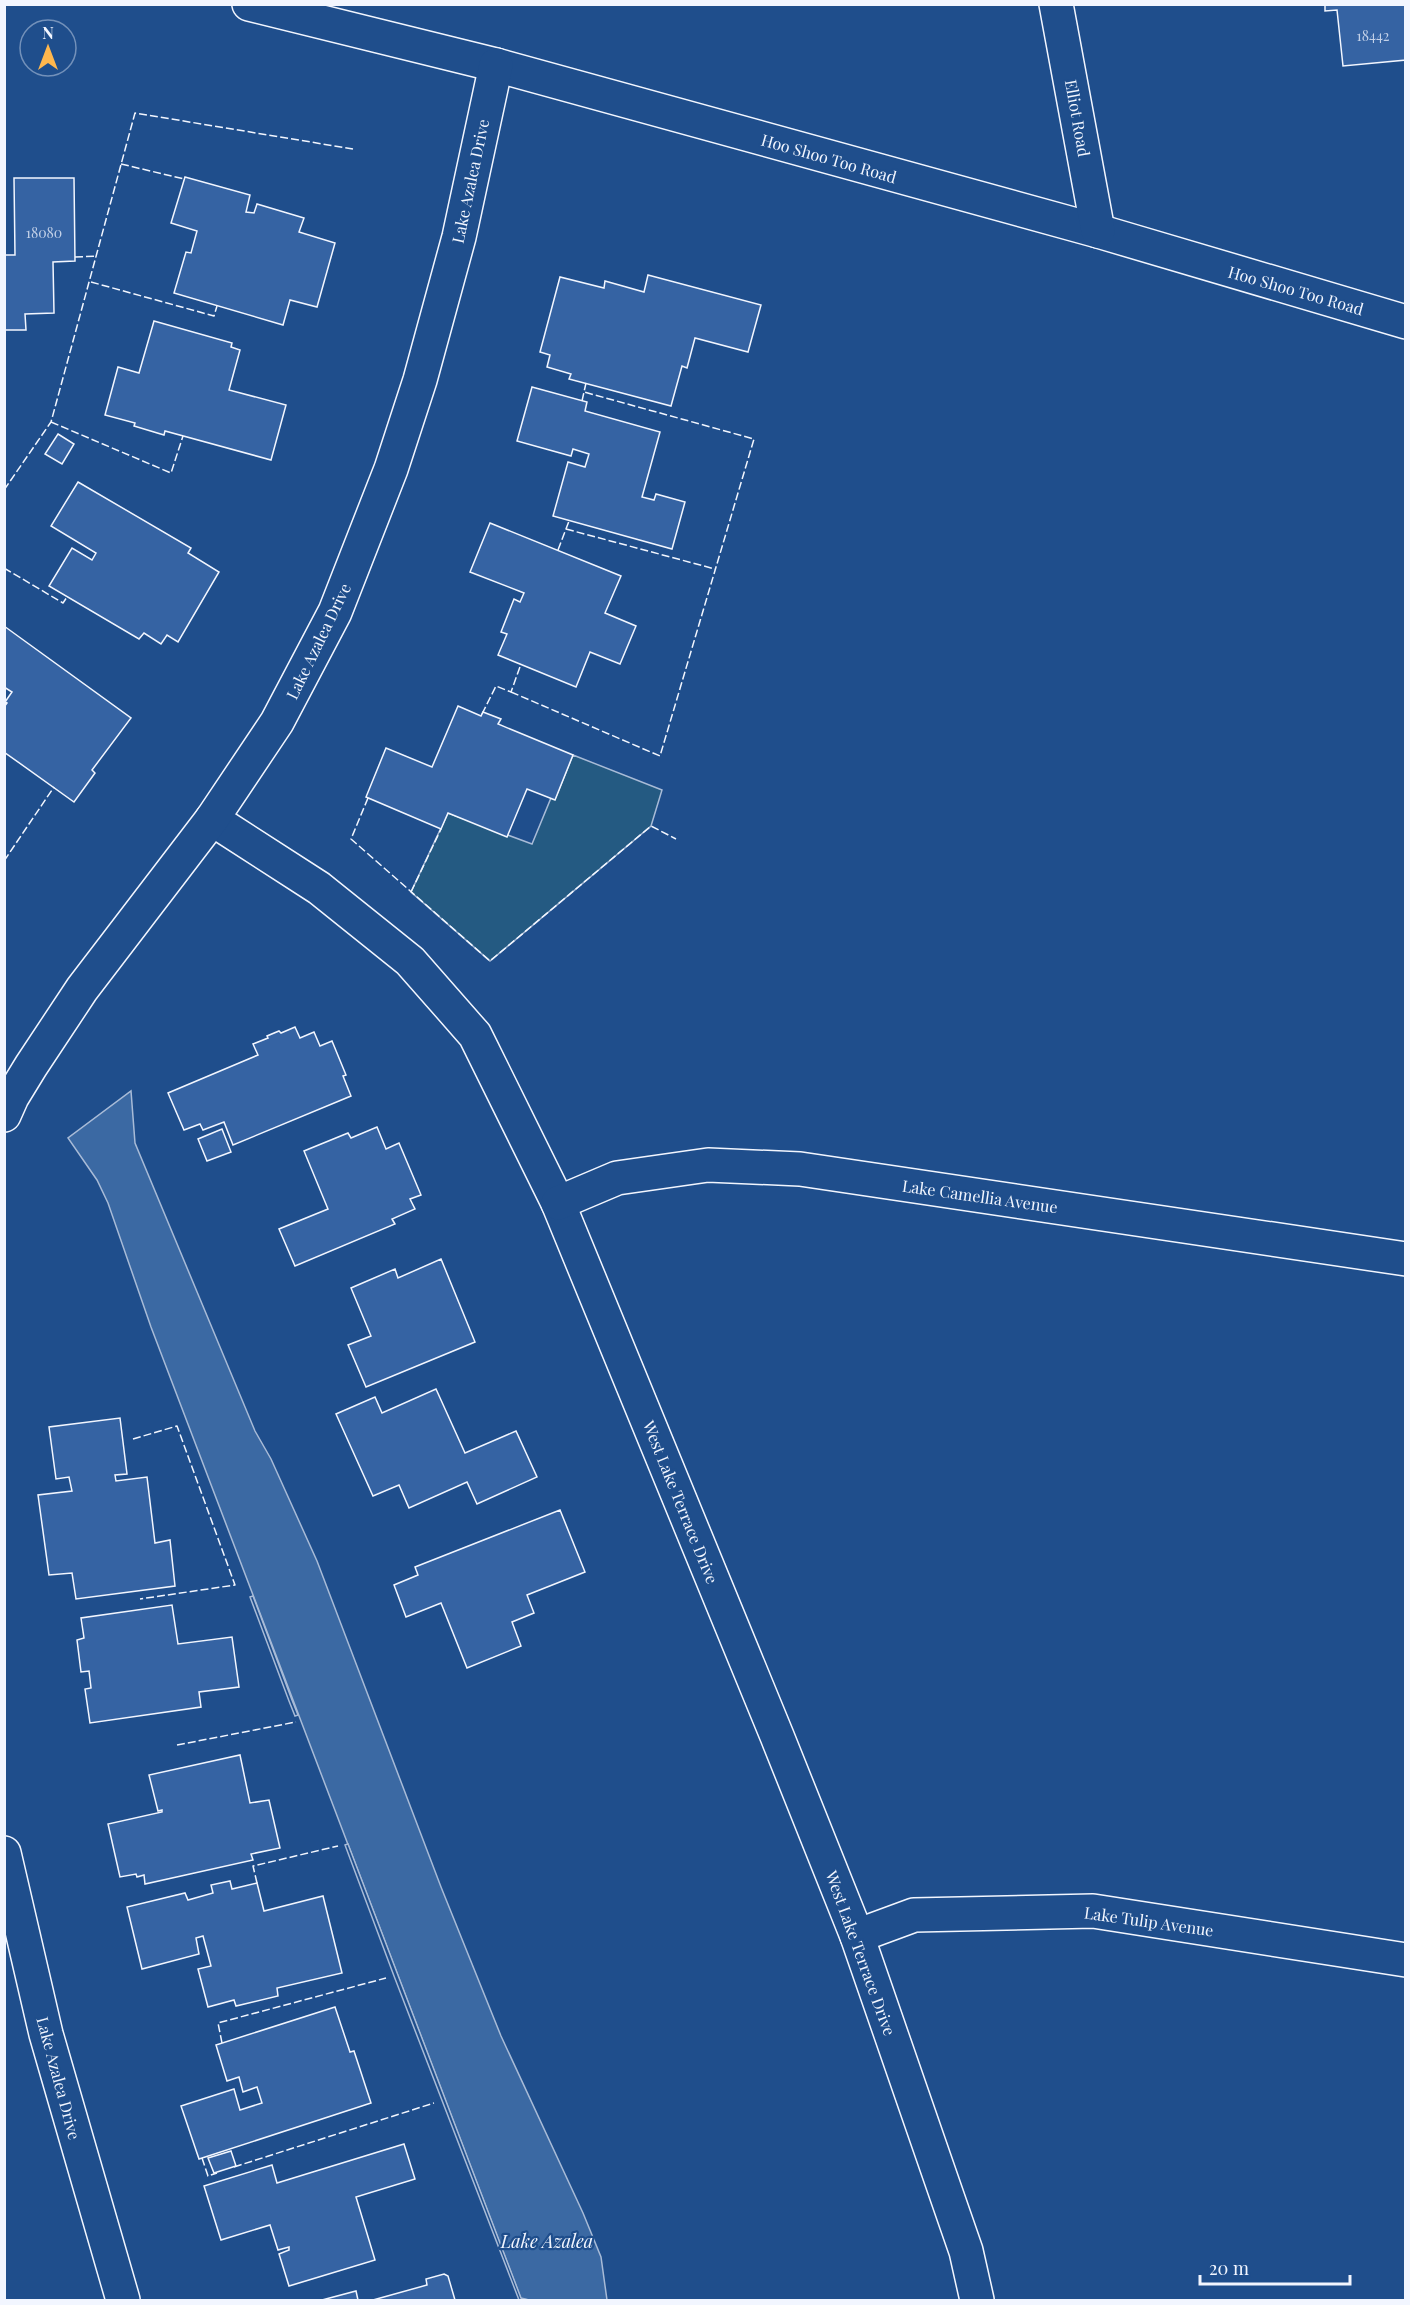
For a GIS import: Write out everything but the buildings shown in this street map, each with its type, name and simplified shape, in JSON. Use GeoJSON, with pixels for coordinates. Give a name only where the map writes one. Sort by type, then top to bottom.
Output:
{"type":"FeatureCollection","features":[{"type":"Feature","properties":{"kind":"street","name":"Hoo Shoo Too Road"},"geometry":{"type":"LineString","coordinates":[[249,4],[495,64],[1098,231],[1406,322]]}},
{"type":"Feature","properties":{"kind":"street","name":"Elliot Road"},"geometry":{"type":"LineString","coordinates":[[1056,4],[1098,231]]}},
{"type":"Feature","properties":{"kind":"street","name":"Lake Azalea Drive"},"geometry":{"type":"LineString","coordinates":[[4,1115],[31,1066],[82,989],[212,819],[277,722],[335,612],[391,469],[420,380],[459,237],[495,64]]}},
{"type":"Feature","properties":{"kind":"street","name":"West Lake Terrace Drive"},"geometry":{"type":"LineString","coordinates":[[212,819],[319,888],[410,961],[475,1035],[558,1203],[858,1936],[966,2251],[977,2301]]}},
{"type":"Feature","properties":{"kind":"street","name":"Lake Camellia Avenue"},"geometry":{"type":"LineString","coordinates":[[558,1203],[617,1178],[708,1164],[800,1169],[1406,1259]]}},
{"type":"Feature","properties":{"kind":"street","name":"Lake Azalea Drive"},"geometry":{"type":"LineString","coordinates":[[4,1853],[46,2034],[123,2301]]}},
{"type":"Feature","properties":{"kind":"street","name":"Lake Tulip Avenue"},"geometry":{"type":"LineString","coordinates":[[858,1936],[914,1915],[1093,1911],[1406,1960]]}},
{"type":"Feature","properties":{"kind":"shaded area"},"geometry":{"type":"Polygon","coordinates":[[[573,755],[662,790],[651,826],[490,961],[411,892],[448,813],[532,844],[551,798],[555,799],[573,755]]]}},
{"type":"Feature","properties":{"kind":"water","name":"Lake Azalea"},"geometry":{"type":"Polygon","coordinates":[[[131,1091],[135,1143],[255,1431],[271,1459],[317,1561],[441,1887],[501,2036],[601,2257],[607,2300],[521,2299],[151,1327],[108,1203],[97,1180],[68,1138],[131,1091]]]}},
{"type":"Feature","properties":{"kind":"pier"},"geometry":{"type":"Polygon","coordinates":[[[253,1596],[298,1715],[295,1716],[289,1701],[250,1597],[253,1596]]]}},
{"type":"Feature","properties":{"kind":"pier"},"geometry":{"type":"Polygon","coordinates":[[[348,1844],[521,2298],[529,2300],[519,2300],[394,1976],[345,1845],[348,1844]]]}},
{"type":"Feature","properties":{"kind":"fence"},"geometry":{"type":"LineString","coordinates":[[4,490],[51,422],[135,113],[353,149]]}},
{"type":"Feature","properties":{"kind":"fence"},"geometry":{"type":"LineString","coordinates":[[121,164],[184,179]]}},
{"type":"Feature","properties":{"kind":"fence"},"geometry":{"type":"LineString","coordinates":[[75,257],[97,256]]}},
{"type":"Feature","properties":{"kind":"fence"},"geometry":{"type":"LineString","coordinates":[[91,282],[214,316],[217,306]]}},
{"type":"Feature","properties":{"kind":"fence"},"geometry":{"type":"LineString","coordinates":[[582,401],[586,383]]}},
{"type":"Feature","properties":{"kind":"fence"},"geometry":{"type":"LineString","coordinates":[[511,692],[660,756],[754,439],[584,392]]}},
{"type":"Feature","properties":{"kind":"fence"},"geometry":{"type":"LineString","coordinates":[[51,422],[171,473],[183,436]]}},
{"type":"Feature","properties":{"kind":"fence"},"geometry":{"type":"LineString","coordinates":[[558,550],[569,521]]}},
{"type":"Feature","properties":{"kind":"fence"},"geometry":{"type":"LineString","coordinates":[[566,529],[715,569]]}},
{"type":"Feature","properties":{"kind":"fence"},"geometry":{"type":"LineString","coordinates":[[4,568],[63,603],[67,597]]}},
{"type":"Feature","properties":{"kind":"fence"},"geometry":{"type":"LineString","coordinates":[[482,714],[496,686],[511,692],[521,664]]}},
{"type":"Feature","properties":{"kind":"fence"},"geometry":{"type":"LineString","coordinates":[[4,861],[54,787]]}},
{"type":"Feature","properties":{"kind":"fence"},"geometry":{"type":"LineString","coordinates":[[368,798],[351,839],[490,961],[651,826],[676,839]]}},
{"type":"Feature","properties":{"kind":"fence"},"geometry":{"type":"LineString","coordinates":[[411,892],[441,829]]}},
{"type":"Feature","properties":{"kind":"fence"},"geometry":{"type":"LineString","coordinates":[[133,1439],[177,1426],[235,1585],[140,1599]]}},
{"type":"Feature","properties":{"kind":"fence"},"geometry":{"type":"LineString","coordinates":[[177,1745],[296,1722]]}},
{"type":"Feature","properties":{"kind":"fence"},"geometry":{"type":"LineString","coordinates":[[257,1883],[253,1866],[338,1846]]}},
{"type":"Feature","properties":{"kind":"fence"},"geometry":{"type":"LineString","coordinates":[[222,2043],[218,2023],[386,1978]]}},
{"type":"Feature","properties":{"kind":"fence"},"geometry":{"type":"LineString","coordinates":[[234,2167],[434,2103]]}},
{"type":"Feature","properties":{"kind":"fence"},"geometry":{"type":"LineString","coordinates":[[202,2158],[208,2176],[217,2173]]}}]}
